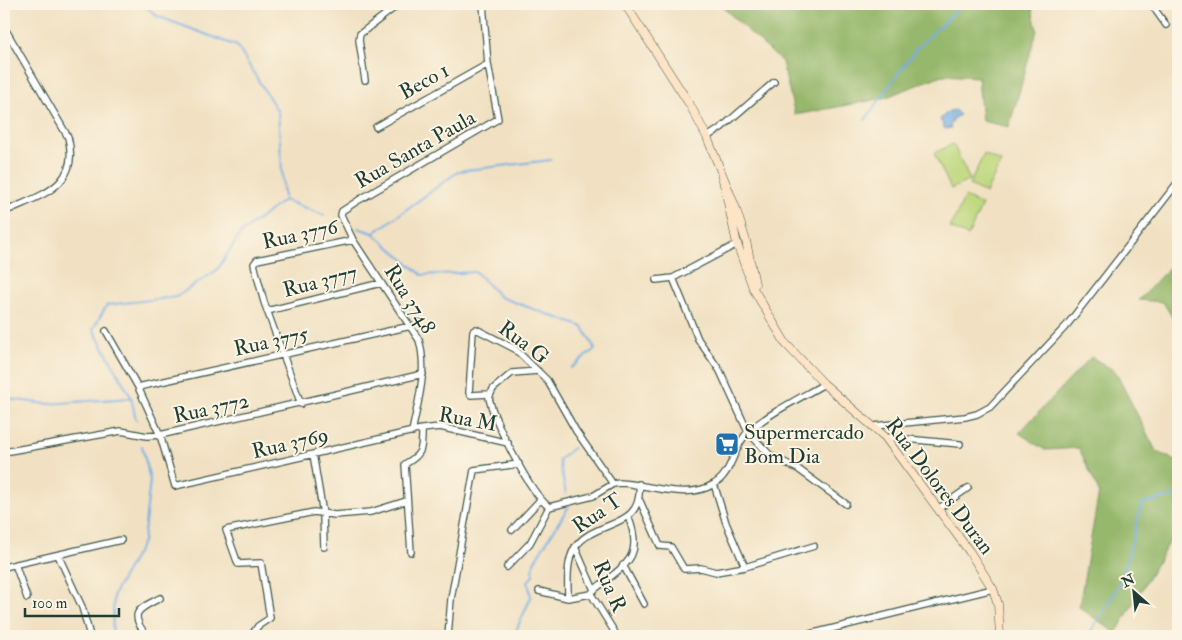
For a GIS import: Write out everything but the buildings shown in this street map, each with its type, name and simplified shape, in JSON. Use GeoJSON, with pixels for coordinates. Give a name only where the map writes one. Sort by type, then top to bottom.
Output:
{"type":"FeatureCollection","features":[{"type":"Feature","properties":{"kind":"street"},"geometry":{"type":"LineString","coordinates":[[365,80],[359,40],[360,34],[399,4]]}},
{"type":"Feature","properties":{"kind":"street","name":"Rua Santa Paula"},"geometry":{"type":"LineString","coordinates":[[362,253],[342,220],[342,211],[498,119],[488,64],[483,4]]}},
{"type":"Feature","properties":{"kind":"street","name":"Rua Dolores Duran"},"geometry":{"type":"LineString","coordinates":[[625,4],[690,105],[707,137],[746,240],[754,279],[763,305]]}},
{"type":"Feature","properties":{"kind":"street"},"geometry":{"type":"LineString","coordinates":[[1150,4],[1166,25]]}},
{"type":"Feature","properties":{"kind":"street"},"geometry":{"type":"LineString","coordinates":[[4,27],[68,137],[71,149],[68,168],[58,186],[4,212]]}},
{"type":"Feature","properties":{"kind":"street","name":"Beco 1"},"geometry":{"type":"LineString","coordinates":[[376,126],[488,64]]}},
{"type":"Feature","properties":{"kind":"street"},"geometry":{"type":"LineString","coordinates":[[707,137],[721,128],[774,82]]}},
{"type":"Feature","properties":{"kind":"street","name":"Rua Dolores Duran"},"geometry":{"type":"LineString","coordinates":[[723,180],[737,244],[747,275],[786,344],[824,384],[885,437],[938,508],[993,589],[998,604],[1000,636]]}},
{"type":"Feature","properties":{"kind":"street"},"geometry":{"type":"LineString","coordinates":[[874,426],[965,417],[977,414],[990,407],[1067,325],[1178,182]]}},
{"type":"Feature","properties":{"kind":"street"},"geometry":{"type":"LineString","coordinates":[[656,280],[673,278],[737,244],[739,238],[746,240]]}},
{"type":"Feature","properties":{"kind":"street","name":"Rua 3776"},"geometry":{"type":"LineString","coordinates":[[267,311],[255,261],[353,240]]}},
{"type":"Feature","properties":{"kind":"street","name":"Rua 3748"},"geometry":{"type":"LineString","coordinates":[[362,253],[411,326],[419,340],[424,357],[423,374],[412,432]]}},
{"type":"Feature","properties":{"kind":"street"},"geometry":{"type":"LineString","coordinates":[[673,278],[698,340],[720,371],[748,432],[770,455],[798,469],[846,504]]}},
{"type":"Feature","properties":{"kind":"street","name":"Rua 3777"},"geometry":{"type":"LineString","coordinates":[[267,311],[381,283]]}},
{"type":"Feature","properties":{"kind":"street"},"geometry":{"type":"LineString","coordinates":[[267,311],[285,355],[301,404]]}},
{"type":"Feature","properties":{"kind":"street","name":"Rua 3775"},"geometry":{"type":"LineString","coordinates":[[138,387],[411,326]]}},
{"type":"Feature","properties":{"kind":"street","name":"Rua G"},"geometry":{"type":"LineString","coordinates":[[489,394],[471,395],[469,393],[474,330],[483,331],[506,344],[547,380],[579,436],[613,484]]}},
{"type":"Feature","properties":{"kind":"street"},"geometry":{"type":"LineString","coordinates":[[106,331],[138,387],[160,435]]}},
{"type":"Feature","properties":{"kind":"street"},"geometry":{"type":"LineString","coordinates":[[538,371],[512,373],[489,394],[490,403],[519,464],[540,500],[549,507]]}},
{"type":"Feature","properties":{"kind":"street","name":"Rua 3772"},"geometry":{"type":"LineString","coordinates":[[4,452],[121,431],[147,436],[160,435],[301,404],[423,374]]}},
{"type":"Feature","properties":{"kind":"street"},"geometry":{"type":"LineString","coordinates":[[507,567],[530,544],[549,507],[594,496],[613,484],[639,484],[680,491],[714,484],[723,476],[738,445],[748,432],[824,384]]}},
{"type":"Feature","properties":{"kind":"street","name":"Rua M"},"geometry":{"type":"LineString","coordinates":[[422,429],[440,426],[508,443]]}},
{"type":"Feature","properties":{"kind":"street"},"geometry":{"type":"LineString","coordinates":[[411,552],[404,464],[417,456],[421,451],[422,429],[412,432]]}},
{"type":"Feature","properties":{"kind":"street","name":"Rua 3769"},"geometry":{"type":"LineString","coordinates":[[160,435],[175,486],[412,432]]}},
{"type":"Feature","properties":{"kind":"street"},"geometry":{"type":"LineString","coordinates":[[885,437],[960,444]]}},
{"type":"Feature","properties":{"kind":"street"},"geometry":{"type":"LineString","coordinates":[[313,454],[323,514],[324,547]]}},
{"type":"Feature","properties":{"kind":"street"},"geometry":{"type":"LineString","coordinates":[[448,636],[451,599],[474,470],[519,464]]}},
{"type":"Feature","properties":{"kind":"street","name":"Rua T"},"geometry":{"type":"LineString","coordinates":[[568,598],[569,568],[575,547],[596,532],[636,510],[640,501],[639,484]]}},
{"type":"Feature","properties":{"kind":"street"},"geometry":{"type":"LineString","coordinates":[[714,484],[726,523],[745,567]]}},
{"type":"Feature","properties":{"kind":"street"},"geometry":{"type":"LineString","coordinates":[[938,508],[968,488]]}},
{"type":"Feature","properties":{"kind":"street"},"geometry":{"type":"LineString","coordinates":[[512,530],[540,500]]}},
{"type":"Feature","properties":{"kind":"street"},"geometry":{"type":"LineString","coordinates":[[251,636],[258,626],[270,618],[261,563],[238,564],[226,530],[291,515],[314,512],[335,515],[371,512],[406,501]]}},
{"type":"Feature","properties":{"kind":"street"},"geometry":{"type":"LineString","coordinates":[[640,501],[660,546],[671,547],[684,569],[701,568],[716,572],[745,567],[814,546]]}},
{"type":"Feature","properties":{"kind":"street"},"geometry":{"type":"LineString","coordinates":[[539,591],[568,598],[592,592],[623,565],[636,549],[636,539],[628,516]]}},
{"type":"Feature","properties":{"kind":"street"},"geometry":{"type":"LineString","coordinates":[[4,567],[121,540]]}},
{"type":"Feature","properties":{"kind":"street","name":"Rua R"},"geometry":{"type":"LineString","coordinates":[[575,547],[592,592],[617,636]]}},
{"type":"Feature","properties":{"kind":"street"},"geometry":{"type":"LineString","coordinates":[[58,555],[82,607],[90,636]]}},
{"type":"Feature","properties":{"kind":"street"},"geometry":{"type":"LineString","coordinates":[[15,564],[27,598]]}},
{"type":"Feature","properties":{"kind":"street"},"geometry":{"type":"LineString","coordinates":[[623,565],[644,604]]}},
{"type":"Feature","properties":{"kind":"street"},"geometry":{"type":"LineString","coordinates":[[802,636],[993,589]]}},
{"type":"Feature","properties":{"kind":"street"},"geometry":{"type":"LineString","coordinates":[[144,636],[146,634],[136,620],[136,613],[142,607],[160,598]]}},
{"type":"Feature","properties":{"kind":"green space"},"geometry":{"type":"Polygon","coordinates":[[[719,4],[1031,4],[1037,30],[1009,127],[982,121],[978,77],[942,75],[884,98],[795,115],[782,62],[719,4]]]}},
{"type":"Feature","properties":{"kind":"green space"},"geometry":{"type":"Polygon","coordinates":[[[953,144],[970,180],[951,189],[934,153],[953,144]]]}},
{"type":"Feature","properties":{"kind":"green space"},"geometry":{"type":"Polygon","coordinates":[[[984,154],[1001,162],[986,193],[969,185],[984,154]]]}},
{"type":"Feature","properties":{"kind":"green space"},"geometry":{"type":"Polygon","coordinates":[[[965,197],[982,205],[968,236],[950,228],[965,197]]]}},
{"type":"Feature","properties":{"kind":"green space"},"geometry":{"type":"Polygon","coordinates":[[[1178,258],[1178,327],[1163,302],[1139,300],[1178,258]]]}},
{"type":"Feature","properties":{"kind":"green space"},"geometry":{"type":"Polygon","coordinates":[[[1091,357],[1115,371],[1156,451],[1178,462],[1178,541],[1170,541],[1116,633],[1079,607],[1099,492],[1079,448],[1045,450],[1019,433],[1091,357]]]}},
{"type":"Feature","properties":{"kind":"water"},"geometry":{"type":"Polygon","coordinates":[[[955,110],[960,115],[954,118],[950,126],[951,128],[945,129],[940,119],[949,111],[955,110]]]}},
{"type":"Feature","properties":{"kind":"waterway"},"geometry":{"type":"LineString","coordinates":[[143,4],[157,16],[237,46],[278,112],[284,200],[324,215]]}},
{"type":"Feature","properties":{"kind":"waterway"},"geometry":{"type":"LineString","coordinates":[[865,120],[917,48],[963,4]]}},
{"type":"Feature","properties":{"kind":"waterway"},"geometry":{"type":"LineString","coordinates":[[374,233],[459,171],[551,160]]}},
{"type":"Feature","properties":{"kind":"waterway"},"geometry":{"type":"LineString","coordinates":[[136,420],[131,397],[93,329],[107,305],[176,297],[217,270],[241,233],[284,200]]}},
{"type":"Feature","properties":{"kind":"waterway"},"geometry":{"type":"LineString","coordinates":[[358,228],[373,233],[422,275],[476,272],[500,297],[583,327],[595,349],[571,368]]}},
{"type":"Feature","properties":{"kind":"waterway"},"geometry":{"type":"LineString","coordinates":[[4,398],[46,404],[131,398]]}},
{"type":"Feature","properties":{"kind":"waterway"},"geometry":{"type":"LineString","coordinates":[[112,636],[114,594],[143,542],[150,480],[142,446]]}},
{"type":"Feature","properties":{"kind":"waterway"},"geometry":{"type":"LineString","coordinates":[[566,494],[559,460],[573,448]]}},
{"type":"Feature","properties":{"kind":"waterway"},"geometry":{"type":"LineString","coordinates":[[1090,633],[1122,579],[1142,504],[1178,495]]}},
{"type":"Feature","properties":{"kind":"waterway"},"geometry":{"type":"LineString","coordinates":[[517,636],[516,631],[531,597],[528,582],[533,575],[534,562],[569,506]]}},
{"type":"Feature","properties":{"kind":"place","name":"Supermercado Bom Dia"},"geometry":{"type":"Point","coordinates":[727,444]}}]}
